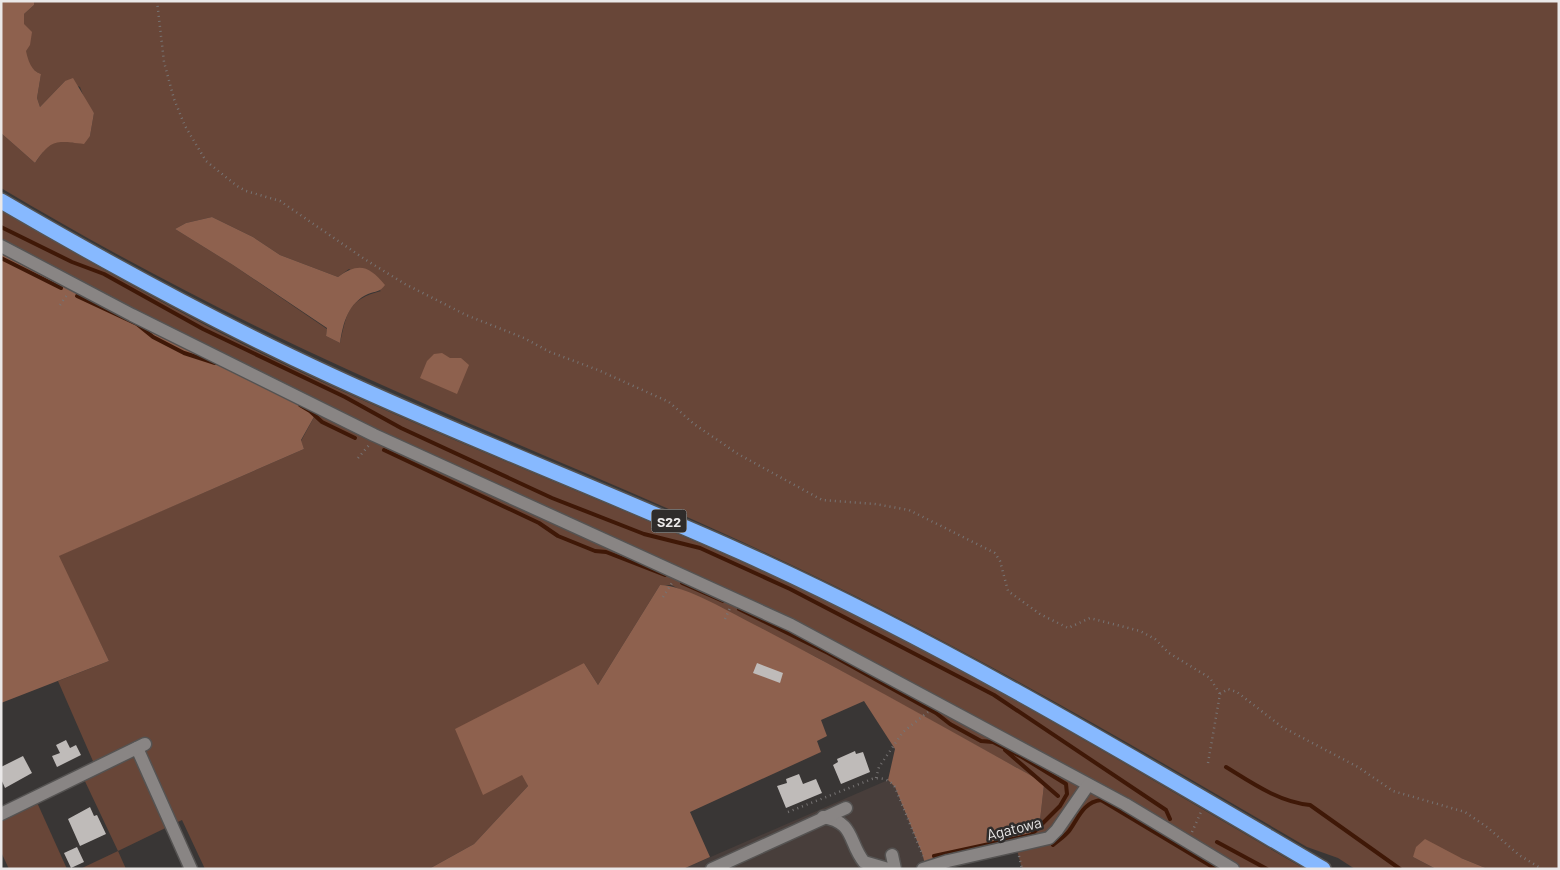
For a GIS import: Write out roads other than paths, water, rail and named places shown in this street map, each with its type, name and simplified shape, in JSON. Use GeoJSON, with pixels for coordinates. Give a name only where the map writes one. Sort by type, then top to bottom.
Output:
{"type":"FeatureCollection","features":[{"type":"Feature","properties":{"kind":"highway","name":"S22"},"geometry":{"type":"LineString","coordinates":[[1,201],[137,278],[329,375],[740,552],[888,623],[1045,707],[1324,869]]}},
{"type":"Feature","properties":{"kind":"street"},"geometry":{"type":"LineString","coordinates":[[1,246],[132,316],[374,435],[783,621],[1188,840],[1233,869]]}},
{"type":"Feature","properties":{"kind":"street"},"geometry":{"type":"LineString","coordinates":[[1,814],[141,746],[191,869]]}},
{"type":"Feature","properties":{"kind":"street","name":"Agatowa"},"geometry":{"type":"LineString","coordinates":[[925,868],[948,860],[1049,838],[1058,830],[1088,785]]}},
{"type":"Feature","properties":{"kind":"street"},"geometry":{"type":"LineString","coordinates":[[712,869],[735,864],[824,817],[846,808]]}},
{"type":"Feature","properties":{"kind":"street"},"geometry":{"type":"LineString","coordinates":[[824,817],[836,820],[845,826],[864,862],[888,869]]}},
{"type":"Feature","properties":{"kind":"street"},"geometry":{"type":"LineString","coordinates":[[892,855],[895,869]]}},
{"type":"Feature","properties":{"kind":"waterway"},"geometry":{"type":"LineString","coordinates":[[1,227],[72,262],[104,274],[203,329],[345,397],[401,428],[552,498],[644,534],[700,548],[790,589],[994,695],[1166,810],[1170,819]]}},
{"type":"Feature","properties":{"kind":"waterway"},"geometry":{"type":"LineString","coordinates":[[1,258],[61,288]]}},
{"type":"Feature","properties":{"kind":"waterway"},"geometry":{"type":"LineString","coordinates":[[77,296],[137,324],[153,337],[184,353],[215,363]]}},
{"type":"Feature","properties":{"kind":"waterway"},"geometry":{"type":"LineString","coordinates":[[300,405],[322,422],[355,438]]}},
{"type":"Feature","properties":{"kind":"waterway"},"geometry":{"type":"LineString","coordinates":[[384,450],[539,523],[558,536],[665,575]]}},
{"type":"Feature","properties":{"kind":"waterway"},"geometry":{"type":"LineString","coordinates":[[682,583],[723,601]]}},
{"type":"Feature","properties":{"kind":"waterway"},"geometry":{"type":"LineString","coordinates":[[739,609],[828,653],[936,713],[950,724],[981,741],[993,742],[1066,784],[1067,794],[1060,806],[1031,835],[934,856]]}},
{"type":"Feature","properties":{"kind":"waterway"},"geometry":{"type":"LineString","coordinates":[[1005,750],[1058,796]]}},
{"type":"Feature","properties":{"kind":"waterway"},"geometry":{"type":"LineString","coordinates":[[1226,767],[1277,796],[1310,805],[1400,869]]}},
{"type":"Feature","properties":{"kind":"waterway"},"geometry":{"type":"LineString","coordinates":[[1053,845],[1069,831],[1085,808],[1095,801],[1101,800],[1216,869]]}},
{"type":"Feature","properties":{"kind":"waterway"},"geometry":{"type":"LineString","coordinates":[[1217,842],[1267,869]]}}]}
